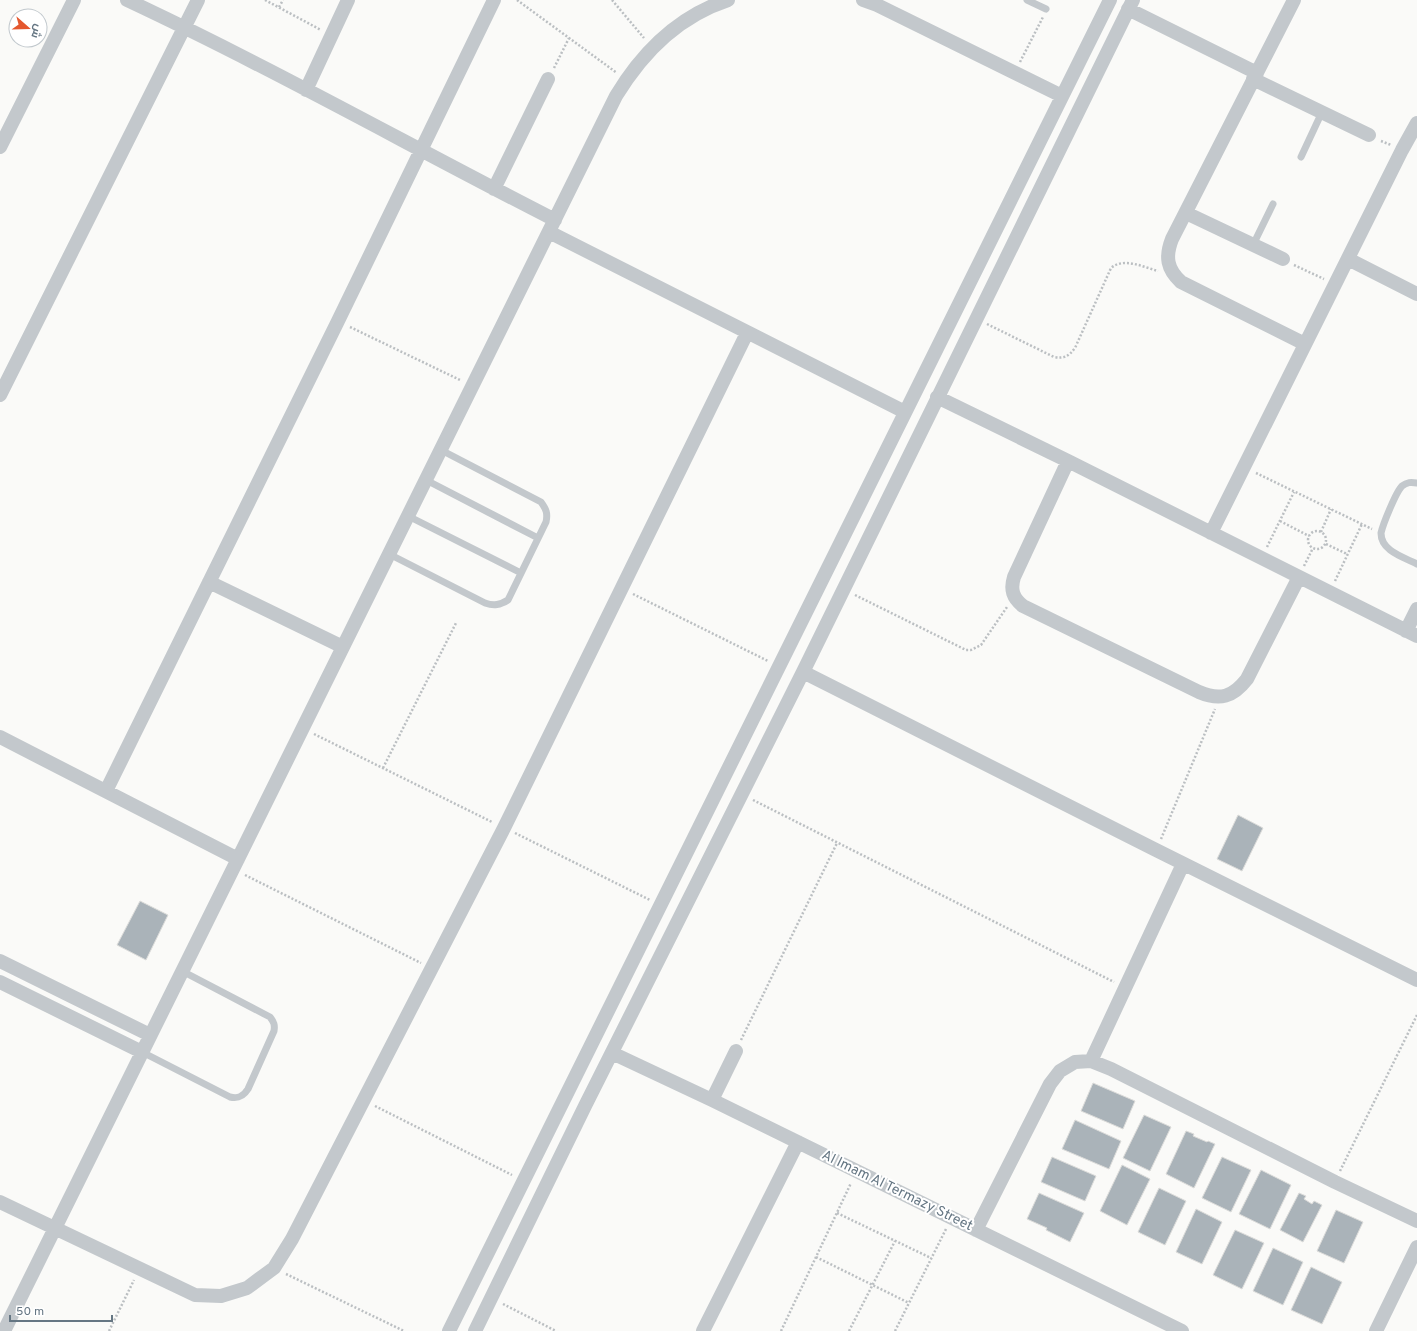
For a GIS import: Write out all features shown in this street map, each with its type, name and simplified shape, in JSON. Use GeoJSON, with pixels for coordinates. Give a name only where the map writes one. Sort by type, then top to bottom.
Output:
{"type":"FeatureCollection","features":[{"type":"Feature","properties":{"kind":"street"},"geometry":{"type":"LineString","coordinates":[[0,146],[74,0]]}},
{"type":"Feature","properties":{"kind":"street"},"geometry":{"type":"LineString","coordinates":[[127,0],[185,28],[421,149],[494,189],[552,226],[747,333],[905,412]]}},
{"type":"Feature","properties":{"kind":"street"},"geometry":{"type":"LineString","coordinates":[[0,395],[198,0]]}},
{"type":"Feature","properties":{"kind":"street"},"geometry":{"type":"LineString","coordinates":[[306,90],[348,0]]}},
{"type":"Feature","properties":{"kind":"street"},"geometry":{"type":"LineString","coordinates":[[106,791],[338,322],[494,0]]}},
{"type":"Feature","properties":{"kind":"street"},"geometry":{"type":"LineString","coordinates":[[4,1331],[616,96],[626,79],[652,47],[673,29],[696,14],[728,0]]}},
{"type":"Feature","properties":{"kind":"street"},"geometry":{"type":"LineString","coordinates":[[863,0],[879,3],[1062,96]]}},
{"type":"Feature","properties":{"kind":"street"},"geometry":{"type":"LineString","coordinates":[[449,1331],[745,738],[943,334],[1110,0]]}},
{"type":"Feature","properties":{"kind":"street"},"geometry":{"type":"LineString","coordinates":[[1294,0],[1186,213],[1169,248],[1168,258],[1174,276],[1185,285],[1305,344]]}},
{"type":"Feature","properties":{"kind":"street"},"geometry":{"type":"LineString","coordinates":[[475,1331],[585,1106],[803,672],[1131,5],[1255,76],[1369,135]]}},
{"type":"Feature","properties":{"kind":"street"},"geometry":{"type":"LineString","coordinates":[[1088,44],[1107,53]]}},
{"type":"Feature","properties":{"kind":"street"},"geometry":{"type":"LineString","coordinates":[[494,189],[548,79]]}},
{"type":"Feature","properties":{"kind":"street"},"geometry":{"type":"LineString","coordinates":[[1211,533],[1245,468],[1402,150],[1417,123]]}},
{"type":"Feature","properties":{"kind":"street"},"geometry":{"type":"LineString","coordinates":[[1023,174],[1042,184]]}},
{"type":"Feature","properties":{"kind":"street"},"geometry":{"type":"LineString","coordinates":[[1186,213],[1283,259]]}},
{"type":"Feature","properties":{"kind":"street"},"geometry":{"type":"LineString","coordinates":[[1348,259],[1417,294]]}},
{"type":"Feature","properties":{"kind":"street"},"geometry":{"type":"LineString","coordinates":[[0,1202],[195,1295],[221,1296],[246,1288],[274,1268],[292,1239],[504,828],[747,333]]}},
{"type":"Feature","properties":{"kind":"street"},"geometry":{"type":"LineString","coordinates":[[943,334],[963,344]]}},
{"type":"Feature","properties":{"kind":"street"},"geometry":{"type":"LineString","coordinates":[[937,397],[1412,633],[1417,609]]}},
{"type":"Feature","properties":{"kind":"street"},"geometry":{"type":"LineString","coordinates":[[1068,461],[1014,577],[1012,590],[1014,597],[1023,606],[1199,692],[1209,696],[1220,697],[1231,694],[1240,688],[1247,679],[1299,577]]}},
{"type":"Feature","properties":{"kind":"street"},"geometry":{"type":"LineString","coordinates":[[871,481],[891,491]]}},
{"type":"Feature","properties":{"kind":"street"},"geometry":{"type":"LineString","coordinates":[[209,582],[343,647]]}},
{"type":"Feature","properties":{"kind":"street"},"geometry":{"type":"LineString","coordinates":[[812,602],[832,612]]}},
{"type":"Feature","properties":{"kind":"street"},"geometry":{"type":"LineString","coordinates":[[803,672],[1183,864],[1417,980]]}},
{"type":"Feature","properties":{"kind":"street"},"geometry":{"type":"LineString","coordinates":[[0,737],[106,791],[236,864]]}},
{"type":"Feature","properties":{"kind":"street"},"geometry":{"type":"LineString","coordinates":[[745,738],[764,748]]}},
{"type":"Feature","properties":{"kind":"street"},"geometry":{"type":"LineString","coordinates":[[1092,1061],[1183,864]]}},
{"type":"Feature","properties":{"kind":"street"},"geometry":{"type":"LineString","coordinates":[[0,961],[150,1035]]}},
{"type":"Feature","properties":{"kind":"street"},"geometry":{"type":"LineString","coordinates":[[0,982],[142,1052]]}},
{"type":"Feature","properties":{"kind":"street"},"geometry":{"type":"LineString","coordinates":[[622,985],[641,995]]}},
{"type":"Feature","properties":{"kind":"street"},"geometry":{"type":"LineString","coordinates":[[712,1100],[736,1051]]}},
{"type":"Feature","properties":{"kind":"street","name":"Al Imam Al Termazy Street"},"geometry":{"type":"LineString","coordinates":[[612,1053],[712,1100],[1182,1331]]}},
{"type":"Feature","properties":{"kind":"street"},"geometry":{"type":"LineString","coordinates":[[976,1230],[1050,1084],[1060,1071],[1075,1062],[1092,1061],[1111,1069],[1335,1182],[1417,1221]]}},
{"type":"Feature","properties":{"kind":"street"},"geometry":{"type":"LineString","coordinates":[[566,1097],[585,1106]]}},
{"type":"Feature","properties":{"kind":"street"},"geometry":{"type":"LineString","coordinates":[[703,1331],[798,1142]]}},
{"type":"Feature","properties":{"kind":"street"},"geometry":{"type":"LineString","coordinates":[[1376,1331],[1417,1247]]}},
{"type":"Feature","properties":{"kind":"lane"},"geometry":{"type":"LineString","coordinates":[[1027,0],[1046,10]]}},
{"type":"Feature","properties":{"kind":"lane"},"geometry":{"type":"LineString","coordinates":[[1301,157],[1322,112]]}},
{"type":"Feature","properties":{"kind":"lane"},"geometry":{"type":"LineString","coordinates":[[1253,245],[1273,204]]}},
{"type":"Feature","properties":{"kind":"lane"},"geometry":{"type":"LineString","coordinates":[[389,554],[485,603],[493,605],[501,604],[508,600],[546,522],[547,515],[545,508],[541,502],[441,450]]}},
{"type":"Feature","properties":{"kind":"lane"},"geometry":{"type":"LineString","coordinates":[[426,480],[538,538]]}},
{"type":"Feature","properties":{"kind":"lane"},"geometry":{"type":"LineString","coordinates":[[1417,483],[1407,483],[1400,489],[1381,533],[1381,538],[1386,547],[1417,564]]}},
{"type":"Feature","properties":{"kind":"lane"},"geometry":{"type":"LineString","coordinates":[[408,516],[521,573]]}},
{"type":"Feature","properties":{"kind":"lane"},"geometry":{"type":"LineString","coordinates":[[142,1052],[230,1097],[240,1097],[245,1094],[248,1089],[274,1031],[275,1026],[273,1021],[270,1017],[182,971]]}},
{"type":"Feature","properties":{"kind":"path"},"geometry":{"type":"LineString","coordinates":[[265,0],[332,35]]}},
{"type":"Feature","properties":{"kind":"path"},"geometry":{"type":"LineString","coordinates":[[279,7],[283,0]]}},
{"type":"Feature","properties":{"kind":"path"},"geometry":{"type":"LineString","coordinates":[[517,0],[626,79]]}},
{"type":"Feature","properties":{"kind":"path"},"geometry":{"type":"LineString","coordinates":[[612,0],[652,47]]}},
{"type":"Feature","properties":{"kind":"path"},"geometry":{"type":"LineString","coordinates":[[1015,73],[1046,10]]}},
{"type":"Feature","properties":{"kind":"path"},"geometry":{"type":"LineString","coordinates":[[548,79],[569,38]]}},
{"type":"Feature","properties":{"kind":"path"},"geometry":{"type":"LineString","coordinates":[[1369,135],[1402,150]]}},
{"type":"Feature","properties":{"kind":"path"},"geometry":{"type":"LineString","coordinates":[[1283,259],[1335,285]]}},
{"type":"Feature","properties":{"kind":"path"},"geometry":{"type":"LineString","coordinates":[[976,318],[1054,357],[1064,358],[1068,356],[1075,348],[1109,273],[1115,265],[1125,262],[1174,276]]}},
{"type":"Feature","properties":{"kind":"path"},"geometry":{"type":"LineString","coordinates":[[338,322],[473,386]]}},
{"type":"Feature","properties":{"kind":"path"},"geometry":{"type":"LineString","coordinates":[[1245,468],[1381,533]]}},
{"type":"Feature","properties":{"kind":"path"},"geometry":{"type":"LineString","coordinates":[[1262,558],[1294,492]]}},
{"type":"Feature","properties":{"kind":"path"},"geometry":{"type":"LineString","coordinates":[[1321,532],[1331,509]]}},
{"type":"Feature","properties":{"kind":"path"},"geometry":{"type":"LineString","coordinates":[[1280,521],[1309,536]]}},
{"type":"Feature","properties":{"kind":"path"},"geometry":{"type":"LineString","coordinates":[[1329,592],[1362,524]]}},
{"type":"Feature","properties":{"kind":"path"},"geometry":{"type":"LineString","coordinates":[[1314,531],[1321,532],[1326,537],[1326,544],[1323,548],[1313,548],[1309,544],[1309,536],[1314,531]]}},
{"type":"Feature","properties":{"kind":"path"},"geometry":{"type":"LineString","coordinates":[[1326,544],[1348,554]]}},
{"type":"Feature","properties":{"kind":"path"},"geometry":{"type":"LineString","coordinates":[[1299,577],[1313,548]]}},
{"type":"Feature","properties":{"kind":"path"},"geometry":{"type":"LineString","coordinates":[[622,588],[780,667]]}},
{"type":"Feature","properties":{"kind":"path"},"geometry":{"type":"LineString","coordinates":[[844,589],[966,650],[971,650],[981,645],[1014,597]]}},
{"type":"Feature","properties":{"kind":"path"},"geometry":{"type":"LineString","coordinates":[[383,768],[456,623]]}},
{"type":"Feature","properties":{"kind":"path"},"geometry":{"type":"LineString","coordinates":[[1156,850],[1220,697]]}},
{"type":"Feature","properties":{"kind":"path"},"geometry":{"type":"LineString","coordinates":[[303,728],[662,905]]}},
{"type":"Feature","properties":{"kind":"path"},"geometry":{"type":"LineString","coordinates":[[741,794],[1126,988]]}},
{"type":"Feature","properties":{"kind":"path"},"geometry":{"type":"LineString","coordinates":[[736,1051],[837,842]]}},
{"type":"Feature","properties":{"kind":"path"},"geometry":{"type":"LineString","coordinates":[[236,864],[432,969]]}},
{"type":"Feature","properties":{"kind":"path"},"geometry":{"type":"LineString","coordinates":[[1335,1182],[1417,1015]]}},
{"type":"Feature","properties":{"kind":"path"},"geometry":{"type":"LineString","coordinates":[[364,1101],[524,1180]]}},
{"type":"Feature","properties":{"kind":"path"},"geometry":{"type":"LineString","coordinates":[[781,1331],[857,1171]]}},
{"type":"Feature","properties":{"kind":"path"},"geometry":{"type":"LineString","coordinates":[[837,1213],[931,1258]]}},
{"type":"Feature","properties":{"kind":"path"},"geometry":{"type":"LineString","coordinates":[[895,1331],[951,1218]]}},
{"type":"Feature","properties":{"kind":"path"},"geometry":{"type":"LineString","coordinates":[[849,1331],[895,1241]]}},
{"type":"Feature","properties":{"kind":"path"},"geometry":{"type":"LineString","coordinates":[[816,1257],[909,1303]]}},
{"type":"Feature","properties":{"kind":"path"},"geometry":{"type":"LineString","coordinates":[[274,1268],[404,1331]]}},
{"type":"Feature","properties":{"kind":"path"},"geometry":{"type":"LineString","coordinates":[[109,1331],[140,1269]]}},
{"type":"Feature","properties":{"kind":"path"},"geometry":{"type":"LineString","coordinates":[[492,1298],[556,1331]]}},
{"type":"Feature","properties":{"kind":"building"},"geometry":{"type":"Polygon","coordinates":[[[1238,815],[1263,828],[1242,871],[1217,859],[1238,815]]]}},
{"type":"Feature","properties":{"kind":"building"},"geometry":{"type":"Polygon","coordinates":[[[140,901],[168,915],[146,960],[117,945],[140,901]]]}},
{"type":"Feature","properties":{"kind":"building"},"geometry":{"type":"Polygon","coordinates":[[[1093,1083],[1135,1101],[1123,1129],[1081,1111],[1093,1083]]]}},
{"type":"Feature","properties":{"kind":"building"},"geometry":{"type":"Polygon","coordinates":[[[1144,1115],[1171,1127],[1150,1171],[1123,1158],[1144,1115]]]}},
{"type":"Feature","properties":{"kind":"building"},"geometry":{"type":"Polygon","coordinates":[[[1075,1120],[1121,1141],[1109,1169],[1062,1149],[1075,1120]]]}},
{"type":"Feature","properties":{"kind":"building"},"geometry":{"type":"Polygon","coordinates":[[[1186,1131],[1194,1134],[1193,1136],[1215,1144],[1194,1188],[1166,1174],[1186,1131]]]}},
{"type":"Feature","properties":{"kind":"building"},"geometry":{"type":"Polygon","coordinates":[[[1052,1157],[1096,1176],[1085,1201],[1041,1182],[1052,1157]]]}},
{"type":"Feature","properties":{"kind":"building"},"geometry":{"type":"Polygon","coordinates":[[[1222,1157],[1251,1170],[1231,1212],[1202,1198],[1222,1157]]]}},
{"type":"Feature","properties":{"kind":"building"},"geometry":{"type":"Polygon","coordinates":[[[1122,1165],[1150,1179],[1127,1225],[1100,1211],[1122,1165]]]}},
{"type":"Feature","properties":{"kind":"building"},"geometry":{"type":"Polygon","coordinates":[[[1261,1170],[1291,1185],[1270,1229],[1239,1214],[1261,1170]]]}},
{"type":"Feature","properties":{"kind":"building"},"geometry":{"type":"Polygon","coordinates":[[[1159,1188],[1186,1201],[1165,1245],[1138,1232],[1159,1188]]]}},
{"type":"Feature","properties":{"kind":"building"},"geometry":{"type":"Polygon","coordinates":[[[1039,1193],[1084,1213],[1070,1242],[1046,1230],[1047,1228],[1027,1219],[1039,1193]]]}},
{"type":"Feature","properties":{"kind":"building"},"geometry":{"type":"Polygon","coordinates":[[[1299,1193],[1306,1196],[1304,1199],[1312,1204],[1314,1201],[1322,1205],[1303,1242],[1280,1230],[1299,1193]]]}},
{"type":"Feature","properties":{"kind":"building"},"geometry":{"type":"Polygon","coordinates":[[[1196,1209],[1222,1222],[1202,1264],[1176,1252],[1196,1209]]]}},
{"type":"Feature","properties":{"kind":"building"},"geometry":{"type":"Polygon","coordinates":[[[1336,1210],[1363,1222],[1344,1263],[1317,1251],[1336,1210]]]}},
{"type":"Feature","properties":{"kind":"building"},"geometry":{"type":"Polygon","coordinates":[[[1235,1230],[1264,1243],[1242,1289],[1213,1275],[1235,1230]]]}},
{"type":"Feature","properties":{"kind":"building"},"geometry":{"type":"Polygon","coordinates":[[[1273,1248],[1303,1262],[1283,1305],[1253,1291],[1273,1248]]]}},
{"type":"Feature","properties":{"kind":"building"},"geometry":{"type":"Polygon","coordinates":[[[1311,1267],[1342,1282],[1322,1324],[1291,1310],[1311,1267]]]}}]}
